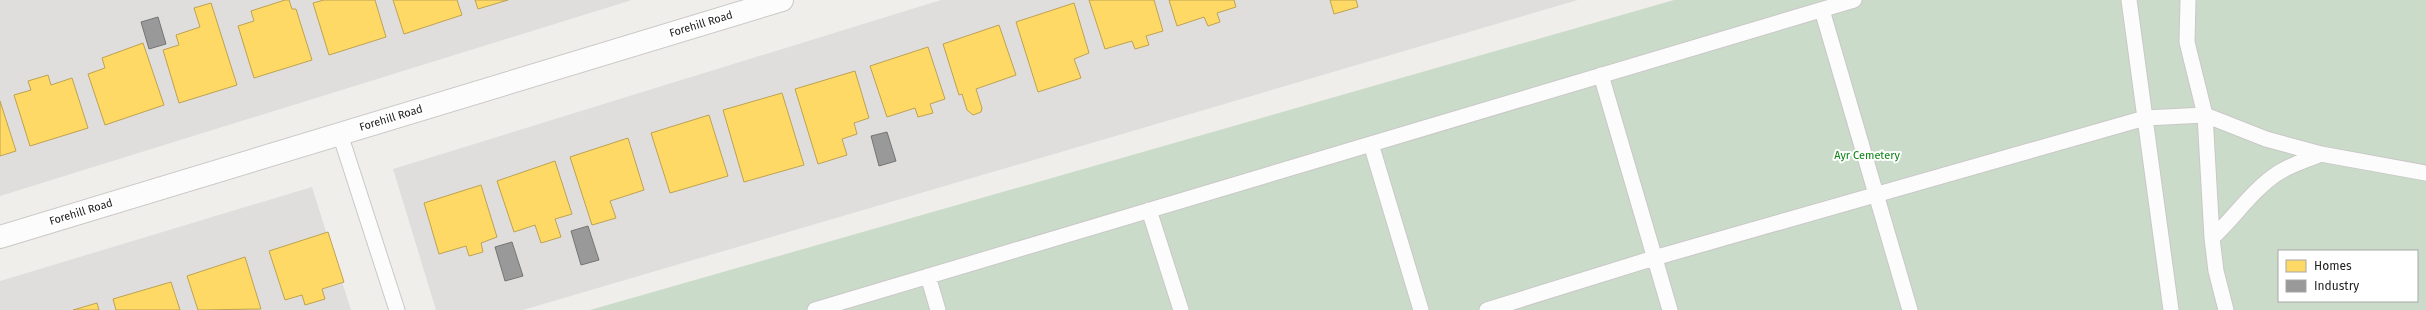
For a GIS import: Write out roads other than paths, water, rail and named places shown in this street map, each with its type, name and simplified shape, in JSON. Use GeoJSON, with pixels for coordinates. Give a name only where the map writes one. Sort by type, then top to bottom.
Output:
{"type":"FeatureCollection","features":[{"type":"Feature","properties":{"kind":"street","name":"Forehill Road"},"geometry":{"type":"LineString","coordinates":[[0,236],[782,0]]}},
{"type":"Feature","properties":{"kind":"lane"},"geometry":{"type":"LineString","coordinates":[[815,310],[1854,0]]}},
{"type":"Feature","properties":{"kind":"lane"},"geometry":{"type":"LineString","coordinates":[[2129,0],[2171,310]]}},
{"type":"Feature","properties":{"kind":"lane"},"geometry":{"type":"LineString","coordinates":[[2188,0],[2187,42],[2205,115],[2212,238],[2216,271],[2226,310]]}},
{"type":"Feature","properties":{"kind":"lane"},"geometry":{"type":"LineString","coordinates":[[1822,10],[1910,310]]}},
{"type":"Feature","properties":{"kind":"lane"},"geometry":{"type":"LineString","coordinates":[[1601,76],[1670,310]]}},
{"type":"Feature","properties":{"kind":"lane"},"geometry":{"type":"LineString","coordinates":[[1487,310],[1654,258],[2145,118],[2205,115],[2266,139],[2321,154],[2426,173]]}},
{"type":"Feature","properties":{"kind":"lane"},"geometry":{"type":"LineString","coordinates":[[340,134],[397,310]]}},
{"type":"Feature","properties":{"kind":"lane"},"geometry":{"type":"LineString","coordinates":[[1371,144],[1421,310]]}},
{"type":"Feature","properties":{"kind":"lane"},"geometry":{"type":"LineString","coordinates":[[2212,238],[2233,219],[2246,202],[2278,173],[2321,154]]}},
{"type":"Feature","properties":{"kind":"lane"},"geometry":{"type":"LineString","coordinates":[[1149,210],[1180,310]]}},
{"type":"Feature","properties":{"kind":"lane"},"geometry":{"type":"LineString","coordinates":[[928,276],[938,310]]}},
{"type":"Feature","properties":{"kind":"park label","name":"Ayr Cemetery"},"geometry":{"type":"Point","coordinates":[1867,155]}}]}
